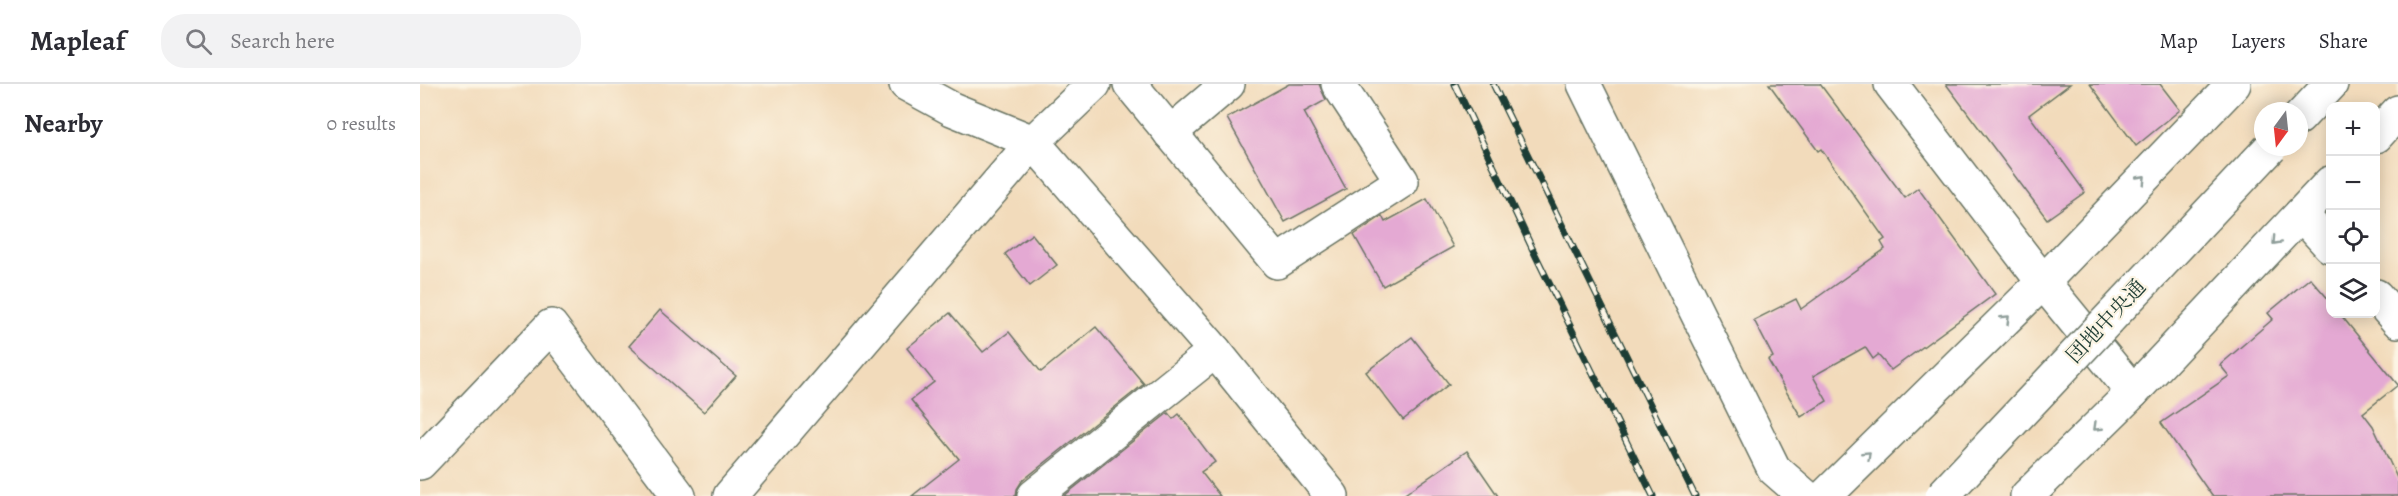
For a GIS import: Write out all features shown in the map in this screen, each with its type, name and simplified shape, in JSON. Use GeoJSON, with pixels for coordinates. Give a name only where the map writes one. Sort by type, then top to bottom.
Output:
{"type":"FeatureCollection","features":[{"type":"Feature","properties":{"kind":"street"},"geometry":{"type":"LineString","coordinates":[[906,84],[952,110],[1033,142],[1215,351],[1332,496]]}},
{"type":"Feature","properties":{"kind":"street"},"geometry":{"type":"LineString","coordinates":[[730,496],[1033,142],[1094,84]]}},
{"type":"Feature","properties":{"kind":"street"},"geometry":{"type":"LineString","coordinates":[[1130,84],[1277,262],[1402,181],[1338,84]]}},
{"type":"Feature","properties":{"kind":"street"},"geometry":{"type":"LineString","coordinates":[[1170,133],[1228,84]]}},
{"type":"Feature","properties":{"kind":"street"},"geometry":{"type":"LineString","coordinates":[[1584,84],[1774,469],[1805,496]]}},
{"type":"Feature","properties":{"kind":"street"},"geometry":{"type":"LineString","coordinates":[[1891,84],[2043,282],[2133,392]]}},
{"type":"Feature","properties":{"kind":"street"},"geometry":{"type":"LineString","coordinates":[[1825,496],[2043,282],[2234,84]]}},
{"type":"Feature","properties":{"kind":"street"},"geometry":{"type":"LineString","coordinates":[[2308,108],[2331,84]]}},
{"type":"Feature","properties":{"kind":"street"},"geometry":{"type":"LineString","coordinates":[[2380,132],[2398,112]]}},
{"type":"Feature","properties":{"kind":"street","name":"団地中央通"},"geometry":{"type":"LineString","coordinates":[[1942,496],[2263,156]]}},
{"type":"Feature","properties":{"kind":"street"},"geometry":{"type":"LineString","coordinates":[[2027,496],[2133,392],[2326,188]]}},
{"type":"Feature","properties":{"kind":"street"},"geometry":{"type":"LineString","coordinates":[[2301,214],[2326,241]]}},
{"type":"Feature","properties":{"kind":"street"},"geometry":{"type":"LineString","coordinates":[[2380,301],[2398,321]]}},
{"type":"Feature","properties":{"kind":"street"},"geometry":{"type":"LineString","coordinates":[[420,463],[551,326],[679,496]]}},
{"type":"Feature","properties":{"kind":"street"},"geometry":{"type":"LineString","coordinates":[[1034,496],[1215,351]]}},
{"type":"Feature","properties":{"kind":"building"},"geometry":{"type":"Polygon","coordinates":[[[1289,84],[1319,84],[1326,100],[1304,112],[1346,189],[1285,222],[1227,118],[1289,84]]]}},
{"type":"Feature","properties":{"kind":"building"},"geometry":{"type":"Polygon","coordinates":[[[1769,84],[1820,84],[1905,198],[1918,188],[1995,294],[1891,370],[1878,355],[1873,359],[1865,347],[1813,376],[1827,401],[1801,417],[1768,360],[1773,357],[1754,320],[1796,299],[1801,309],[1885,249],[1881,242],[1885,239],[1821,149],[1818,151],[1769,84]]]}},
{"type":"Feature","properties":{"kind":"building"},"geometry":{"type":"Polygon","coordinates":[[[1946,84],[2070,84],[2029,115],[2085,192],[2047,219],[1946,84]]]}},
{"type":"Feature","properties":{"kind":"building"},"geometry":{"type":"Polygon","coordinates":[[[2090,84],[2160,84],[2180,110],[2136,146],[2090,84]]]}},
{"type":"Feature","properties":{"kind":"building"},"geometry":{"type":"Polygon","coordinates":[[[1427,199],[1453,247],[1383,286],[1354,235],[1382,216],[1385,222],[1427,199]]]}},
{"type":"Feature","properties":{"kind":"building"},"geometry":{"type":"Polygon","coordinates":[[[1032,234],[1057,265],[1030,286],[1005,254],[1032,234]]]}},
{"type":"Feature","properties":{"kind":"building"},"geometry":{"type":"Polygon","coordinates":[[[2310,278],[2326,296],[2326,318],[2343,318],[2398,385],[2363,413],[2373,426],[2398,480],[2398,496],[2212,496],[2161,423],[2229,376],[2220,365],[2273,319],[2268,313],[2310,278]]]}},
{"type":"Feature","properties":{"kind":"building"},"geometry":{"type":"Polygon","coordinates":[[[660,310],[736,376],[704,412],[629,346],[660,310]]]}},
{"type":"Feature","properties":{"kind":"building"},"geometry":{"type":"Polygon","coordinates":[[[950,313],[983,352],[1009,332],[1041,372],[1096,327],[1144,384],[1022,481],[1016,496],[912,496],[959,459],[911,400],[934,382],[907,348],[950,313]]]}},
{"type":"Feature","properties":{"kind":"building"},"geometry":{"type":"Polygon","coordinates":[[[1412,337],[1449,384],[1403,420],[1366,372],[1412,337]]]}},
{"type":"Feature","properties":{"kind":"building"},"geometry":{"type":"Polygon","coordinates":[[[1168,413],[1173,419],[1179,414],[1215,462],[1201,472],[1220,496],[1064,496],[1168,413]]]}},
{"type":"Feature","properties":{"kind":"building"},"geometry":{"type":"Polygon","coordinates":[[[1467,451],[1498,496],[1402,496],[1467,451]]]}},
{"type":"Feature","properties":{"kind":"railway"},"geometry":{"type":"LineString","coordinates":[[1455,84],[1653,496]]}},
{"type":"Feature","properties":{"kind":"railway"},"geometry":{"type":"LineString","coordinates":[[1493,84],[1695,496]]}}]}
